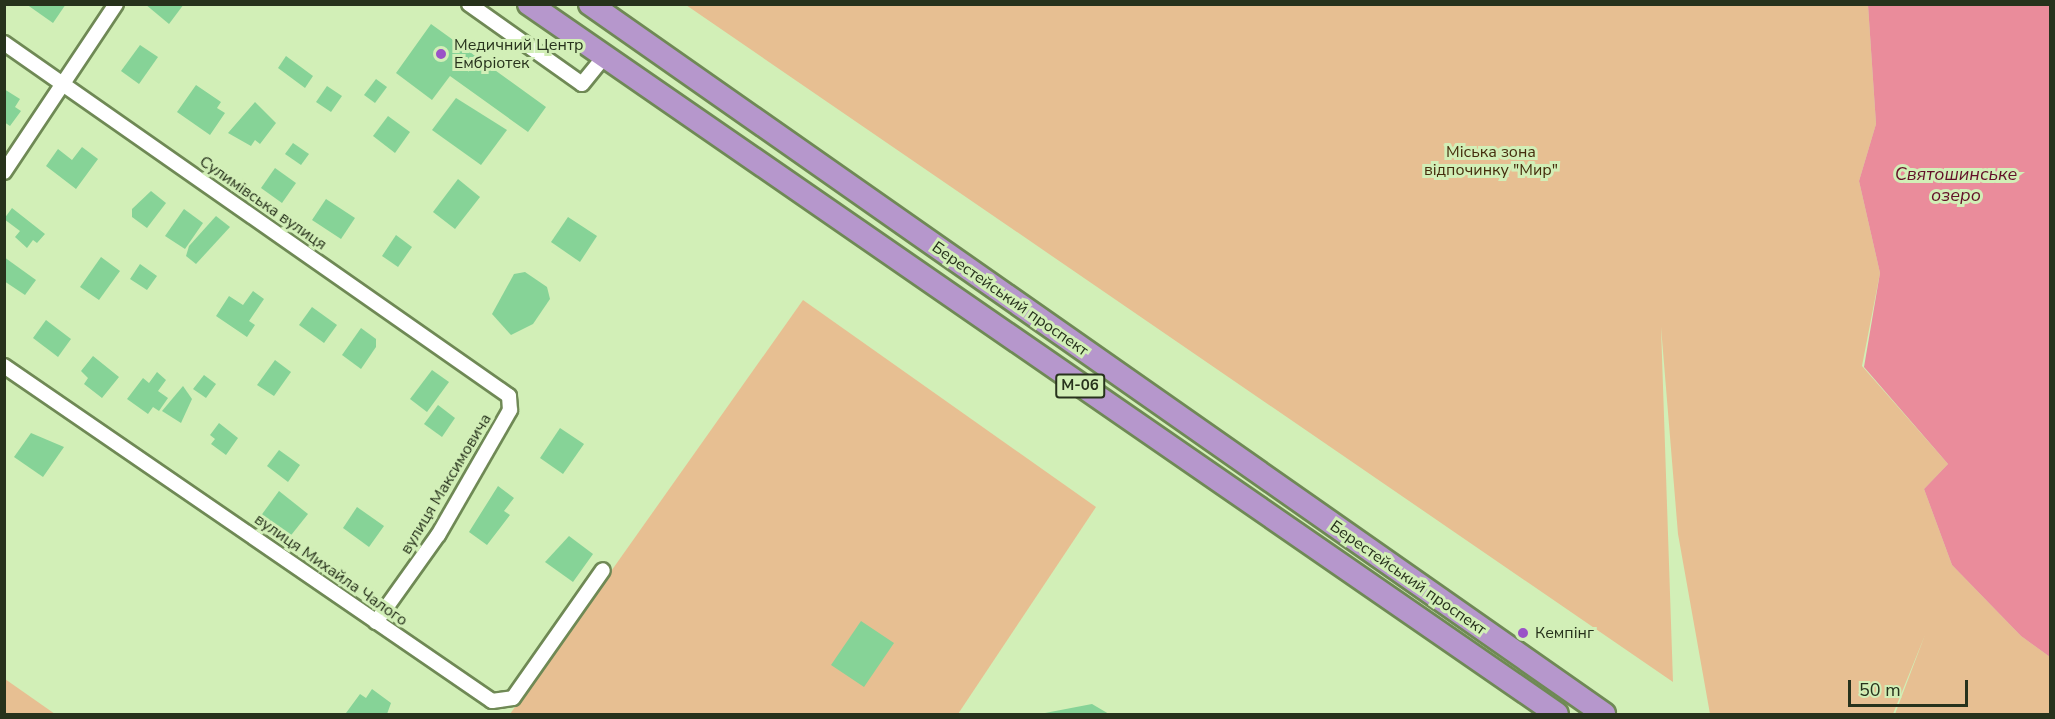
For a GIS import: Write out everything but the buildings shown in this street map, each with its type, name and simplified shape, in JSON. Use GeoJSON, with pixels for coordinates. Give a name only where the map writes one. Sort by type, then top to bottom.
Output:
{"type":"FeatureCollection","features":[{"type":"Feature","properties":{"kind":"highway","name":"М-06"},"geometry":{"type":"LineString","coordinates":[[529,4],[604,57]]}},
{"type":"Feature","properties":{"kind":"highway","name":"Берестейський проспект"},"geometry":{"type":"LineString","coordinates":[[592,6],[1604,714]]}},
{"type":"Feature","properties":{"kind":"highway","name":"Берестейський проспект"},"geometry":{"type":"LineString","coordinates":[[604,57],[1557,714]]}},
{"type":"Feature","properties":{"kind":"street"},"geometry":{"type":"LineString","coordinates":[[4,172],[116,4]]}},
{"type":"Feature","properties":{"kind":"street"},"geometry":{"type":"LineString","coordinates":[[469,4],[582,84],[604,57]]}},
{"type":"Feature","properties":{"kind":"street","name":"Сулимівська вулиця"},"geometry":{"type":"LineString","coordinates":[[4,42],[504,391]]}},
{"type":"Feature","properties":{"kind":"street","name":"вулиця Михайла Чалого"},"geometry":{"type":"LineString","coordinates":[[4,366],[492,701],[505,701],[513,698],[603,570]]}},
{"type":"Feature","properties":{"kind":"street","name":"вулиця Максимовича"},"geometry":{"type":"LineString","coordinates":[[376,622],[438,535],[510,411],[504,391]]}},
{"type":"Feature","properties":{"kind":"green space","name":"Міська зона відпочинку \"Мир\""},"geometry":{"type":"Polygon","coordinates":[[[686,5],[1868,5],[1876,124],[1859,181],[1880,273],[1862,366],[1948,464],[1924,489],[1952,565],[2021,636],[2050,657],[2050,714],[1895,714],[1925,635],[1893,714],[1710,714],[1678,534],[1661,327],[1673,682],[686,5]]]}},
{"type":"Feature","properties":{"kind":"green space"},"geometry":{"type":"Polygon","coordinates":[[[803,300],[1096,507],[958,714],[510,714],[803,300]]]}},
{"type":"Feature","properties":{"kind":"green space"},"geometry":{"type":"Polygon","coordinates":[[[5,679],[55,714],[5,714],[5,679]]]}},
{"type":"Feature","properties":{"kind":"water","name":"Святошинське озеро"},"geometry":{"type":"Polygon","coordinates":[[[1868,5],[2050,5],[2050,657],[2021,636],[1952,565],[1924,489],[1948,464],[1864,367],[1880,273],[1859,181],[1876,124],[1868,5]]]}},
{"type":"Feature","properties":{"kind":"place","name":"Медичний Центр Ембріотек"},"geometry":{"type":"Point","coordinates":[441,54]}},
{"type":"Feature","properties":{"kind":"place","name":"Кемпінг"},"geometry":{"type":"Point","coordinates":[1523,633]}}]}
